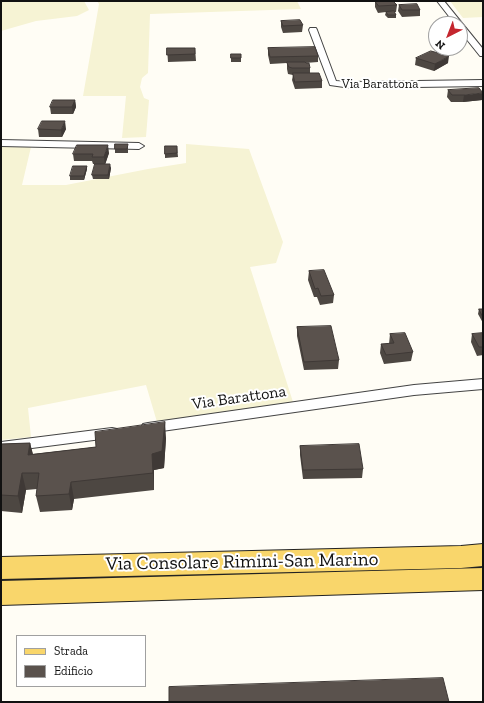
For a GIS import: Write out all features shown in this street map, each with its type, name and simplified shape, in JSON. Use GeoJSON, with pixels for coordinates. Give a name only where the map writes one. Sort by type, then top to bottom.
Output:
{"type":"FeatureCollection","features":[{"type":"Feature","properties":{"kind":"main road","name":"Via Consolare Rimini-San Marino"},"geometry":{"type":"LineString","coordinates":[[1,568],[461,557],[483,555]]}},
{"type":"Feature","properties":{"kind":"main road","name":"Via Consolare Rimini-San Marino"},"geometry":{"type":"LineString","coordinates":[[1,593],[483,579]]}},
{"type":"Feature","properties":{"kind":"street"},"geometry":{"type":"LineString","coordinates":[[440,1],[452,16]]}},
{"type":"Feature","properties":{"kind":"street","name":"Via Barattona"},"geometry":{"type":"LineString","coordinates":[[313,30],[333,83],[351,85],[483,83]]}},
{"type":"Feature","properties":{"kind":"street"},"geometry":{"type":"LineString","coordinates":[[468,36],[483,54]]}},
{"type":"Feature","properties":{"kind":"street"},"geometry":{"type":"LineString","coordinates":[[1,143],[139,146]]}},
{"type":"Feature","properties":{"kind":"street","name":"Via Barattona"},"geometry":{"type":"LineString","coordinates":[[1,447],[128,431],[414,390],[483,384]]}},
{"type":"Feature","properties":{"kind":"shaded area"},"geometry":{"type":"Polygon","coordinates":[[[1,1],[84,1],[89,10],[77,16],[36,21],[1,31],[1,1]]]}},
{"type":"Feature","properties":{"kind":"shaded area"},"geometry":{"type":"Polygon","coordinates":[[[97,1],[297,1],[301,9],[150,14],[148,73],[142,78],[140,87],[144,98],[149,100],[146,137],[122,138],[126,96],[83,96],[99,4],[97,1]]]}},
{"type":"Feature","properties":{"kind":"shaded area"},"geometry":{"type":"Polygon","coordinates":[[[450,1],[483,1],[483,17],[468,18],[468,16],[461,16],[450,1]]]}},
{"type":"Feature","properties":{"kind":"shaded area"},"geometry":{"type":"Polygon","coordinates":[[[186,144],[249,149],[283,242],[276,263],[250,267],[293,402],[157,422],[146,385],[28,408],[31,437],[1,440],[1,147],[31,147],[22,185],[66,185],[186,163],[186,144]]]}},
{"type":"Feature","properties":{"kind":"building"},"geometry":{"type":"Polygon","coordinates":[[[375,1],[393,1],[397,5],[379,6],[375,1]]]}},
{"type":"Feature","properties":{"kind":"building"},"geometry":{"type":"Polygon","coordinates":[[[417,4],[420,10],[402,10],[399,5],[417,4]]]}},
{"type":"Feature","properties":{"kind":"building"},"geometry":{"type":"Polygon","coordinates":[[[394,11],[396,15],[388,15],[386,12],[394,11]]]}},
{"type":"Feature","properties":{"kind":"building"},"geometry":{"type":"Polygon","coordinates":[[[300,20],[303,25],[283,26],[281,21],[300,20]]]}},
{"type":"Feature","properties":{"kind":"building"},"geometry":{"type":"Polygon","coordinates":[[[315,47],[318,56],[270,57],[268,48],[315,47]]]}},
{"type":"Feature","properties":{"kind":"building"},"geometry":{"type":"Polygon","coordinates":[[[167,48],[195,48],[195,54],[167,55],[167,48]]]}},
{"type":"Feature","properties":{"kind":"building"},"geometry":{"type":"Polygon","coordinates":[[[428,52],[428,56],[449,56],[435,64],[416,58],[428,52]]]}},
{"type":"Feature","properties":{"kind":"building"},"geometry":{"type":"Polygon","coordinates":[[[231,54],[241,54],[241,58],[231,58],[231,54]]]}},
{"type":"Feature","properties":{"kind":"building"},"geometry":{"type":"Polygon","coordinates":[[[287,62],[309,63],[310,68],[292,68],[289,67],[287,62]]]}},
{"type":"Feature","properties":{"kind":"building"},"geometry":{"type":"Polygon","coordinates":[[[293,73],[319,73],[322,81],[295,82],[293,73]]]}},
{"type":"Feature","properties":{"kind":"building"},"geometry":{"type":"Polygon","coordinates":[[[479,88],[483,93],[452,95],[448,90],[479,88]]]}},
{"type":"Feature","properties":{"kind":"building"},"geometry":{"type":"Polygon","coordinates":[[[53,100],[75,100],[72,107],[50,107],[53,100]]]}},
{"type":"Feature","properties":{"kind":"building"},"geometry":{"type":"Polygon","coordinates":[[[42,121],[65,121],[61,130],[38,129],[42,121]]]}},
{"type":"Feature","properties":{"kind":"building"},"geometry":{"type":"Polygon","coordinates":[[[115,144],[128,144],[127,149],[115,149],[115,144]]]}},
{"type":"Feature","properties":{"kind":"building"},"geometry":{"type":"Polygon","coordinates":[[[77,145],[108,145],[104,157],[92,157],[93,154],[73,154],[77,145]]]}},
{"type":"Feature","properties":{"kind":"building"},"geometry":{"type":"Polygon","coordinates":[[[165,146],[177,146],[177,153],[165,154],[165,146]]]}},
{"type":"Feature","properties":{"kind":"building"},"geometry":{"type":"Polygon","coordinates":[[[95,164],[110,164],[108,175],[92,175],[95,164]]]}},
{"type":"Feature","properties":{"kind":"building"},"geometry":{"type":"Polygon","coordinates":[[[73,166],[87,166],[84,176],[70,176],[73,166]]]}},
{"type":"Feature","properties":{"kind":"building"},"geometry":{"type":"Polygon","coordinates":[[[324,270],[334,295],[321,296],[318,288],[315,289],[309,271],[324,270]]]}},
{"type":"Feature","properties":{"kind":"building"},"geometry":{"type":"Polygon","coordinates":[[[479,309],[483,309],[483,317],[479,309]]]}},
{"type":"Feature","properties":{"kind":"building"},"geometry":{"type":"Polygon","coordinates":[[[331,326],[339,360],[304,362],[297,327],[331,326]]]}},
{"type":"Feature","properties":{"kind":"building"},"geometry":{"type":"Polygon","coordinates":[[[405,333],[413,352],[386,355],[381,344],[394,343],[390,334],[405,333]]]}},
{"type":"Feature","properties":{"kind":"building"},"geometry":{"type":"Polygon","coordinates":[[[483,333],[483,347],[479,347],[472,334],[483,333]]]}},
{"type":"Feature","properties":{"kind":"building"},"geometry":{"type":"Polygon","coordinates":[[[165,422],[162,451],[152,454],[153,473],[71,482],[69,494],[36,496],[39,473],[22,473],[18,496],[1,495],[1,444],[30,443],[28,455],[96,447],[95,432],[165,422]]]}},
{"type":"Feature","properties":{"kind":"building"},"geometry":{"type":"Polygon","coordinates":[[[359,444],[363,469],[303,470],[300,446],[359,444]]]}},
{"type":"Feature","properties":{"kind":"building"},"geometry":{"type":"Polygon","coordinates":[[[443,678],[449,702],[169,702],[169,687],[443,678]]]}}]}
